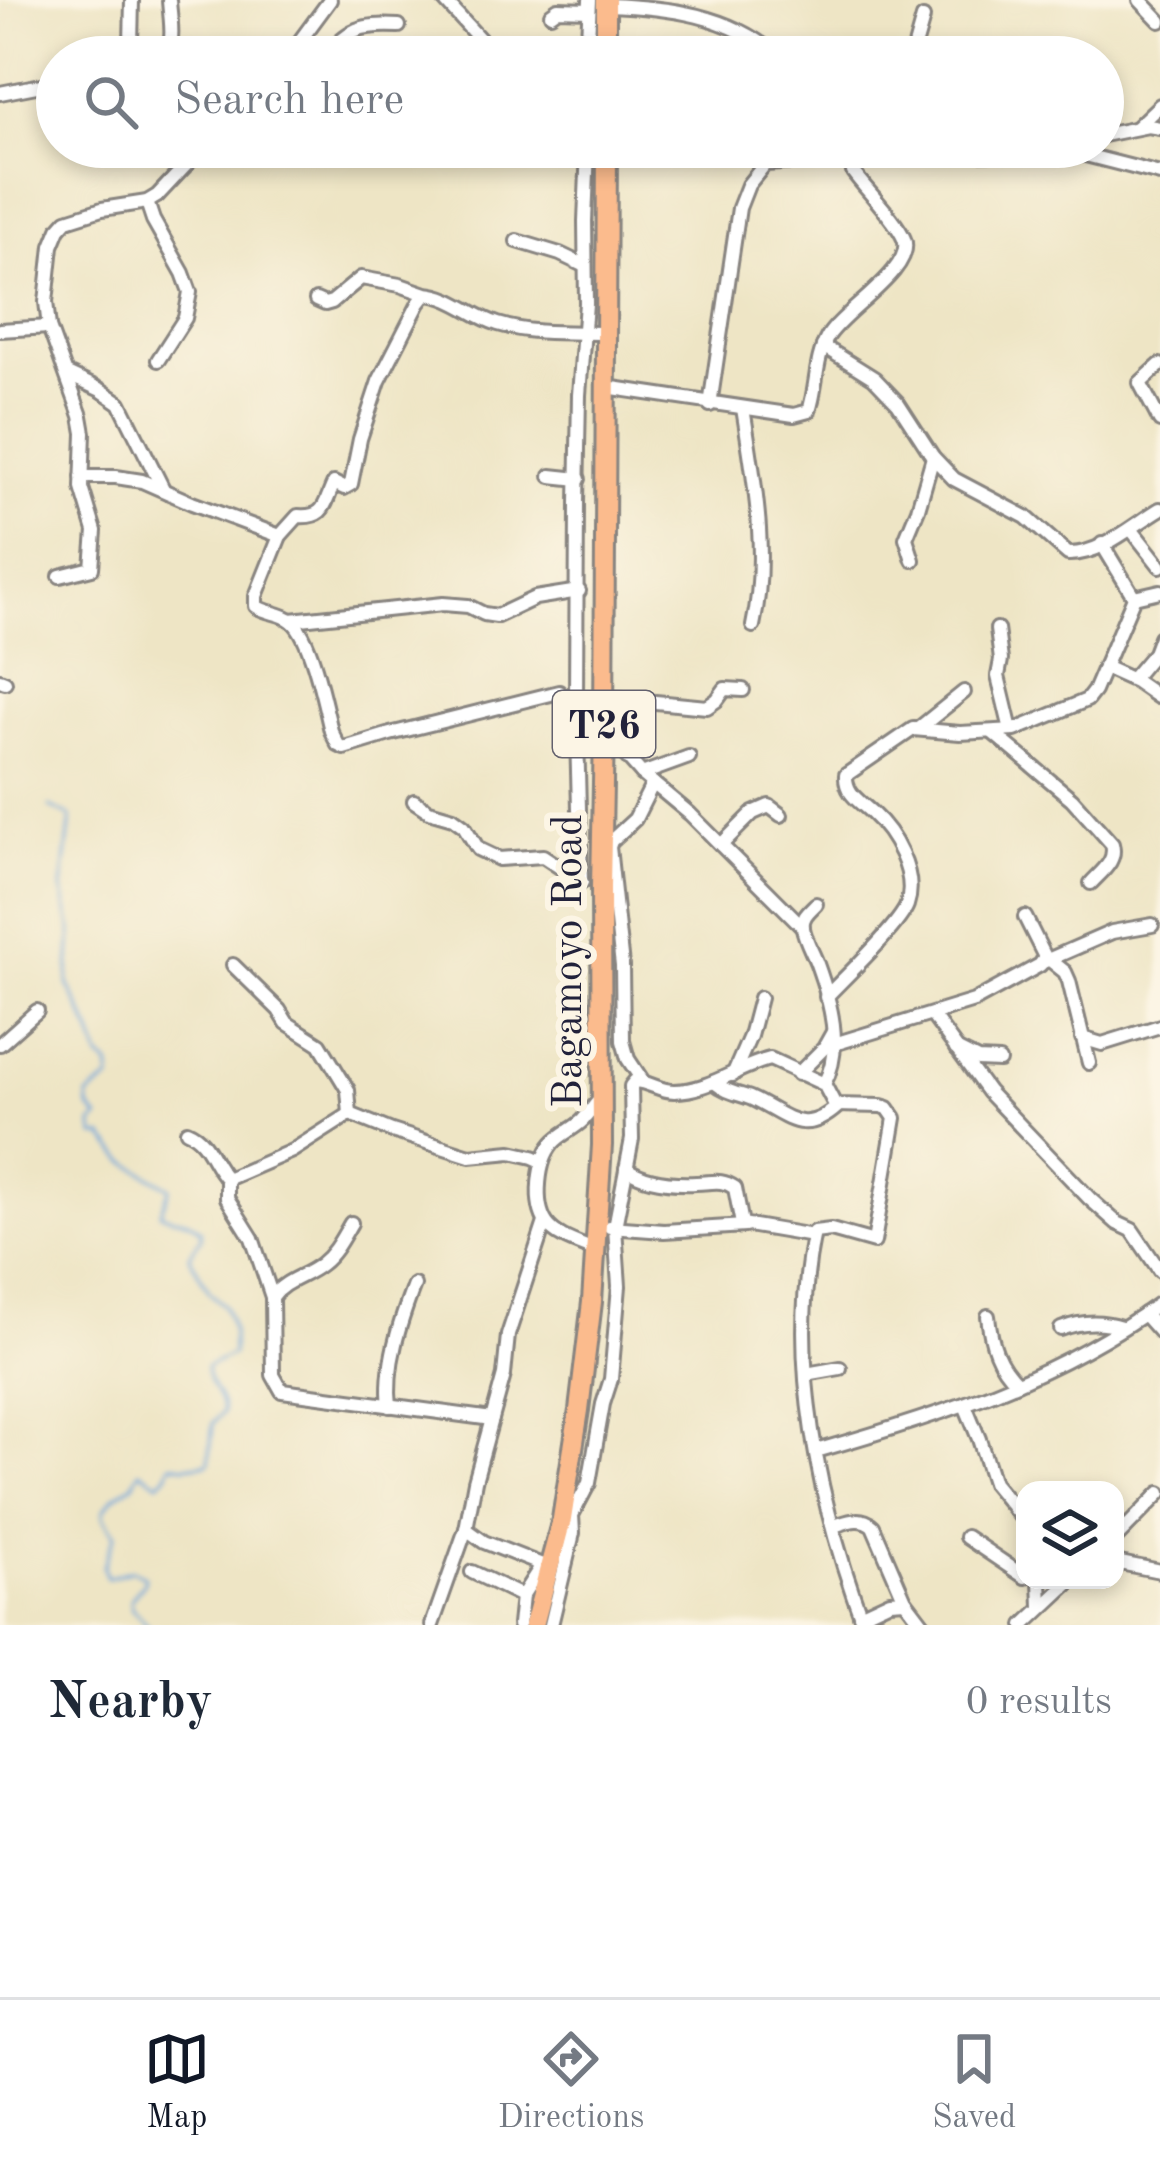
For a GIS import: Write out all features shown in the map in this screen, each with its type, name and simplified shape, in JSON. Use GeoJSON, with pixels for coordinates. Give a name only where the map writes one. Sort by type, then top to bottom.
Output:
{"type":"FeatureCollection","features":[{"type":"Feature","properties":{"kind":"highway"},"geometry":{"type":"LineString","coordinates":[[598,4],[603,36]]}},
{"type":"Feature","properties":{"kind":"highway","name":"Bagamoyo Road"},"geometry":{"type":"LineString","coordinates":[[535,1625],[546,1567],[562,1520],[596,1251],[606,1227],[591,883],[604,731],[607,168]]}},
{"type":"Feature","properties":{"kind":"street"},"geometry":{"type":"LineString","coordinates":[[131,36],[132,0]]}},
{"type":"Feature","properties":{"kind":"street"},"geometry":{"type":"LineString","coordinates":[[169,0],[171,36]]}},
{"type":"Feature","properties":{"kind":"street"},"geometry":{"type":"LineString","coordinates":[[303,36],[330,0]]}},
{"type":"Feature","properties":{"kind":"street"},"geometry":{"type":"LineString","coordinates":[[443,0],[477,36]]}},
{"type":"Feature","properties":{"kind":"street"},"geometry":{"type":"LineString","coordinates":[[1140,0],[1160,21]]}},
{"type":"Feature","properties":{"kind":"street"},"geometry":{"type":"LineString","coordinates":[[591,36],[598,4]]}},
{"type":"Feature","properties":{"kind":"street"},"geometry":{"type":"LineString","coordinates":[[550,14],[598,4],[653,7],[688,13],[749,36]]}},
{"type":"Feature","properties":{"kind":"street"},"geometry":{"type":"LineString","coordinates":[[918,36],[923,18]]}},
{"type":"Feature","properties":{"kind":"street"},"geometry":{"type":"LineString","coordinates":[[345,36],[374,25],[399,26]]}},
{"type":"Feature","properties":{"kind":"street"},"geometry":{"type":"LineString","coordinates":[[0,93],[36,86]]}},
{"type":"Feature","properties":{"kind":"street"},"geometry":{"type":"LineString","coordinates":[[1136,128],[1160,105]]}},
{"type":"Feature","properties":{"kind":"street"},"geometry":{"type":"LineString","coordinates":[[1124,131],[1160,128]]}},
{"type":"Feature","properties":{"kind":"street"},"geometry":{"type":"LineString","coordinates":[[1124,165],[1160,174]]}},
{"type":"Feature","properties":{"kind":"street"},"geometry":{"type":"LineString","coordinates":[[60,577],[92,568],[95,531],[82,488],[84,433],[46,302],[52,247],[67,220],[147,202],[182,168]]}},
{"type":"Feature","properties":{"kind":"street"},"geometry":{"type":"LineString","coordinates":[[588,168],[579,395],[577,689],[591,883]]}},
{"type":"Feature","properties":{"kind":"street"},"geometry":{"type":"LineString","coordinates":[[710,405],[740,208],[748,185],[762,168]]}},
{"type":"Feature","properties":{"kind":"street"},"geometry":{"type":"LineString","coordinates":[[606,387],[794,415],[809,411],[823,346],[907,249],[900,231],[853,168]]}},
{"type":"Feature","properties":{"kind":"street"},"geometry":{"type":"LineString","coordinates":[[147,202],[190,292],[184,318],[158,359]]}},
{"type":"Feature","properties":{"kind":"street"},"geometry":{"type":"LineString","coordinates":[[517,241],[585,266]]}},
{"type":"Feature","properties":{"kind":"street"},"geometry":{"type":"LineString","coordinates":[[316,300],[332,302],[361,278],[458,303],[502,326],[536,332],[607,333]]}},
{"type":"Feature","properties":{"kind":"street"},"geometry":{"type":"LineString","coordinates":[[426,294],[379,381],[351,484],[344,488],[334,483],[321,512],[298,516],[280,536],[260,579],[256,606],[291,620],[443,604],[496,616],[535,598],[579,591]]}},
{"type":"Feature","properties":{"kind":"street"},"geometry":{"type":"LineString","coordinates":[[0,330],[50,327]]}},
{"type":"Feature","properties":{"kind":"street"},"geometry":{"type":"LineString","coordinates":[[823,346],[874,378],[898,403],[932,457],[954,478],[1026,517],[1068,554],[1102,544],[1160,509]]}},
{"type":"Feature","properties":{"kind":"street"},"geometry":{"type":"LineString","coordinates":[[1160,365],[1140,383],[1160,421]]}},
{"type":"Feature","properties":{"kind":"street"},"geometry":{"type":"LineString","coordinates":[[66,374],[120,403],[163,489]]}},
{"type":"Feature","properties":{"kind":"street"},"geometry":{"type":"LineString","coordinates":[[742,408],[759,529],[753,626]]}},
{"type":"Feature","properties":{"kind":"street"},"geometry":{"type":"LineString","coordinates":[[913,560],[906,538],[932,457]]}},
{"type":"Feature","properties":{"kind":"street"},"geometry":{"type":"LineString","coordinates":[[551,476],[579,478]]}},
{"type":"Feature","properties":{"kind":"street"},"geometry":{"type":"LineString","coordinates":[[82,477],[116,477],[163,489],[280,536]]}},
{"type":"Feature","properties":{"kind":"street"},"geometry":{"type":"LineString","coordinates":[[1131,529],[1160,566]]}},
{"type":"Feature","properties":{"kind":"street"},"geometry":{"type":"LineString","coordinates":[[1102,544],[1134,597]]}},
{"type":"Feature","properties":{"kind":"street"},"geometry":{"type":"LineString","coordinates":[[1134,597],[1160,591]]}},
{"type":"Feature","properties":{"kind":"street"},"geometry":{"type":"LineString","coordinates":[[826,997],[900,918],[908,896],[907,874],[892,836],[855,799],[845,779],[850,771],[909,731],[1011,730],[1084,702],[1094,691],[1134,597]]}},
{"type":"Feature","properties":{"kind":"street"},"geometry":{"type":"LineString","coordinates":[[291,620],[307,647],[334,739],[344,748],[559,692]]}},
{"type":"Feature","properties":{"kind":"street"},"geometry":{"type":"LineString","coordinates":[[997,629],[998,676],[1011,730]]}},
{"type":"Feature","properties":{"kind":"street"},"geometry":{"type":"LineString","coordinates":[[1132,679],[1154,653],[1160,637]]}},
{"type":"Feature","properties":{"kind":"street"},"geometry":{"type":"LineString","coordinates":[[1104,667],[1158,697]]}},
{"type":"Feature","properties":{"kind":"street"},"geometry":{"type":"LineString","coordinates":[[429,719],[577,689]]}},
{"type":"Feature","properties":{"kind":"street"},"geometry":{"type":"LineString","coordinates":[[604,698],[707,707],[725,689],[742,690]]}},
{"type":"Feature","properties":{"kind":"street"},"geometry":{"type":"LineString","coordinates":[[918,729],[964,692]]}},
{"type":"Feature","properties":{"kind":"street"},"geometry":{"type":"LineString","coordinates":[[604,731],[802,927],[826,997],[834,1038],[833,1063],[824,1084]]}},
{"type":"Feature","properties":{"kind":"street"},"geometry":{"type":"LineString","coordinates":[[992,733],[1072,800],[1112,844],[1112,860],[1091,883]]}},
{"type":"Feature","properties":{"kind":"street"},"geometry":{"type":"LineString","coordinates":[[642,1081],[623,1041],[622,956],[609,848],[635,819],[648,778],[689,757]]}},
{"type":"Feature","properties":{"kind":"street"},"geometry":{"type":"LineString","coordinates":[[414,801],[429,812],[453,818],[478,849],[499,860],[543,856],[591,883]]}},
{"type":"Feature","properties":{"kind":"street"},"geometry":{"type":"LineString","coordinates":[[721,845],[758,809],[769,806],[781,814]]}},
{"type":"Feature","properties":{"kind":"street"},"geometry":{"type":"LineString","coordinates":[[802,927],[816,904]]}},
{"type":"Feature","properties":{"kind":"street"},"geometry":{"type":"LineString","coordinates":[[1025,917],[1047,961],[1065,972],[1069,981],[1089,1063]]}},
{"type":"Feature","properties":{"kind":"street"},"geometry":{"type":"LineString","coordinates":[[798,1074],[834,1038],[974,1001],[1112,932],[1152,925]]}},
{"type":"Feature","properties":{"kind":"street"},"geometry":{"type":"LineString","coordinates":[[233,965],[279,1010],[286,1023],[320,1044],[348,1090],[350,1114]]}},
{"type":"Feature","properties":{"kind":"street"},"geometry":{"type":"LineString","coordinates":[[733,1075],[746,1049],[760,998]]}},
{"type":"Feature","properties":{"kind":"street"},"geometry":{"type":"LineString","coordinates":[[0,1044],[37,1011]]}},
{"type":"Feature","properties":{"kind":"street"},"geometry":{"type":"LineString","coordinates":[[932,1015],[988,1092],[1090,1199],[1138,1237],[1160,1270]]}},
{"type":"Feature","properties":{"kind":"street"},"geometry":{"type":"LineString","coordinates":[[1082,1038],[1102,1044],[1160,1026]]}},
{"type":"Feature","properties":{"kind":"street"},"geometry":{"type":"LineString","coordinates":[[955,1048],[978,1060],[999,1061]]}},
{"type":"Feature","properties":{"kind":"street"},"geometry":{"type":"LineString","coordinates":[[551,1625],[573,1533],[572,1514],[589,1483],[611,1379],[619,1286],[606,1227],[632,1139],[631,1086],[642,1081],[672,1091],[714,1082],[770,1059],[824,1084],[838,1106],[881,1106],[895,1118],[875,1239],[872,1243],[823,1229],[814,1232],[803,1313],[817,1451],[850,1592],[862,1620],[890,1601],[904,1600]]}},
{"type":"Feature","properties":{"kind":"street"},"geometry":{"type":"LineString","coordinates":[[714,1082],[726,1092],[804,1124],[825,1118],[838,1106]]}},
{"type":"Feature","properties":{"kind":"street"},"geometry":{"type":"LineString","coordinates":[[432,1625],[466,1529],[504,1375],[508,1335],[545,1222],[540,1196],[542,1162],[555,1140],[580,1124],[602,1097]]}},
{"type":"Feature","properties":{"kind":"street"},"geometry":{"type":"LineString","coordinates":[[350,1114],[470,1156],[511,1153],[542,1162]]}},
{"type":"Feature","properties":{"kind":"street"},"geometry":{"type":"LineString","coordinates":[[227,1179],[292,1151],[350,1114]]}},
{"type":"Feature","properties":{"kind":"street"},"geometry":{"type":"LineString","coordinates":[[187,1131],[204,1142],[227,1179]]}},
{"type":"Feature","properties":{"kind":"street"},"geometry":{"type":"LineString","coordinates":[[626,1168],[638,1177],[669,1182],[724,1181],[735,1188],[740,1222],[746,1226]]}},
{"type":"Feature","properties":{"kind":"street"},"geometry":{"type":"LineString","coordinates":[[227,1179],[227,1198],[252,1238],[272,1297],[273,1375],[282,1390],[492,1419]]}},
{"type":"Feature","properties":{"kind":"street"},"geometry":{"type":"LineString","coordinates":[[545,1222],[555,1232],[596,1251]]}},
{"type":"Feature","properties":{"kind":"street"},"geometry":{"type":"LineString","coordinates":[[272,1297],[281,1286],[323,1263],[351,1223]]}},
{"type":"Feature","properties":{"kind":"street"},"geometry":{"type":"LineString","coordinates":[[606,1227],[664,1231],[746,1226],[813,1236]]}},
{"type":"Feature","properties":{"kind":"street"},"geometry":{"type":"LineString","coordinates":[[390,1406],[398,1333],[414,1285]]}},
{"type":"Feature","properties":{"kind":"street"},"geometry":{"type":"LineString","coordinates":[[817,1451],[1017,1384],[1058,1366],[1160,1303]]}},
{"type":"Feature","properties":{"kind":"street"},"geometry":{"type":"LineString","coordinates":[[1144,1314],[1160,1332]]}},
{"type":"Feature","properties":{"kind":"street"},"geometry":{"type":"LineString","coordinates":[[988,1316],[995,1354],[1017,1384]]}},
{"type":"Feature","properties":{"kind":"street"},"geometry":{"type":"LineString","coordinates":[[1061,1329],[1083,1322],[1121,1328]]}},
{"type":"Feature","properties":{"kind":"street"},"geometry":{"type":"LineString","coordinates":[[806,1374],[840,1368]]}},
{"type":"Feature","properties":{"kind":"street"},"geometry":{"type":"LineString","coordinates":[[965,1405],[993,1483],[1016,1511]]}},
{"type":"Feature","properties":{"kind":"street"},"geometry":{"type":"LineString","coordinates":[[1124,1530],[1160,1493]]}},
{"type":"Feature","properties":{"kind":"street"},"geometry":{"type":"LineString","coordinates":[[833,1526],[854,1520],[873,1526],[904,1600],[924,1625]]}},
{"type":"Feature","properties":{"kind":"street"},"geometry":{"type":"LineString","coordinates":[[466,1529],[484,1542],[546,1567],[522,1596],[519,1625]]}},
{"type":"Feature","properties":{"kind":"street"},"geometry":{"type":"LineString","coordinates":[[966,1537],[1016,1571]]}},
{"type":"Feature","properties":{"kind":"street"},"geometry":{"type":"LineString","coordinates":[[1124,1562],[1160,1571]]}},
{"type":"Feature","properties":{"kind":"street"},"geometry":{"type":"LineString","coordinates":[[472,1572],[522,1596]]}},
{"type":"Feature","properties":{"kind":"street"},"geometry":{"type":"LineString","coordinates":[[1040,1589],[1041,1607]]}},
{"type":"Feature","properties":{"kind":"street"},"geometry":{"type":"LineString","coordinates":[[1024,1625],[1062,1589]]}},
{"type":"Feature","properties":{"kind":"waterway"},"geometry":{"type":"LineString","coordinates":[[50,807],[71,817],[62,888],[72,931],[68,984],[100,1058],[109,1065],[111,1079],[88,1096],[89,1107],[99,1119],[92,1124],[95,1136],[103,1136],[125,1161],[170,1188],[160,1213],[190,1222],[201,1231],[189,1256],[210,1293],[224,1306],[232,1328],[232,1355],[206,1367],[223,1412],[213,1423],[209,1463],[171,1464],[159,1483],[140,1471],[132,1485],[104,1509],[115,1535],[103,1567],[107,1578],[132,1570],[145,1576],[130,1600],[131,1608],[148,1625]]}}]}
